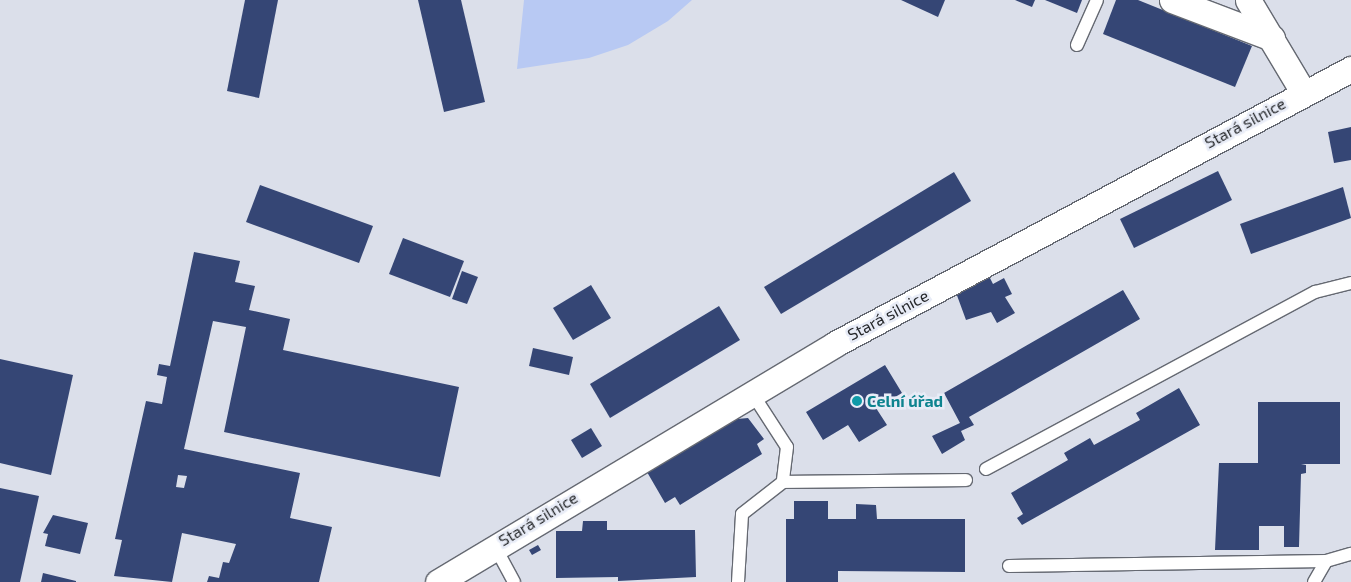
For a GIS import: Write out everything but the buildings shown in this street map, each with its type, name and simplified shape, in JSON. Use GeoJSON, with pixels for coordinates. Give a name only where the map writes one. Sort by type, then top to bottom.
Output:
{"type":"FeatureCollection","features":[{"type":"Feature","properties":{"kind":"street"},"geometry":{"type":"LineString","coordinates":[[1172,0],[1272,38]]}},
{"type":"Feature","properties":{"kind":"street"},"geometry":{"type":"LineString","coordinates":[[1248,0],[1303,92]]}},
{"type":"Feature","properties":{"kind":"street","name":"Stará silnice"},"geometry":{"type":"LineString","coordinates":[[438,582],[494,545],[752,393],[1303,92],[1351,69]]}},
{"type":"Feature","properties":{"kind":"lane"},"geometry":{"type":"LineString","coordinates":[[1077,45],[1097,0]]}},
{"type":"Feature","properties":{"kind":"lane"},"geometry":{"type":"LineString","coordinates":[[986,469],[1314,292],[1351,283]]}},
{"type":"Feature","properties":{"kind":"lane"},"geometry":{"type":"LineString","coordinates":[[752,393],[787,447],[783,482]]}},
{"type":"Feature","properties":{"kind":"lane"},"geometry":{"type":"LineString","coordinates":[[738,582],[742,514],[783,482],[966,480]]}},
{"type":"Feature","properties":{"kind":"lane"},"geometry":{"type":"LineString","coordinates":[[494,545],[514,582]]}},
{"type":"Feature","properties":{"kind":"lane"},"geometry":{"type":"LineString","coordinates":[[1009,566],[1326,561],[1351,554]]}},
{"type":"Feature","properties":{"kind":"lane"},"geometry":{"type":"LineString","coordinates":[[1314,582],[1326,561]]}},
{"type":"Feature","properties":{"kind":"shaded area"},"geometry":{"type":"Polygon","coordinates":[[[524,0],[692,0],[668,21],[628,45],[589,58],[517,69],[524,0]]]}},
{"type":"Feature","properties":{"kind":"place","name":"Celní úřad"},"geometry":{"type":"Point","coordinates":[857,401]}}]}
